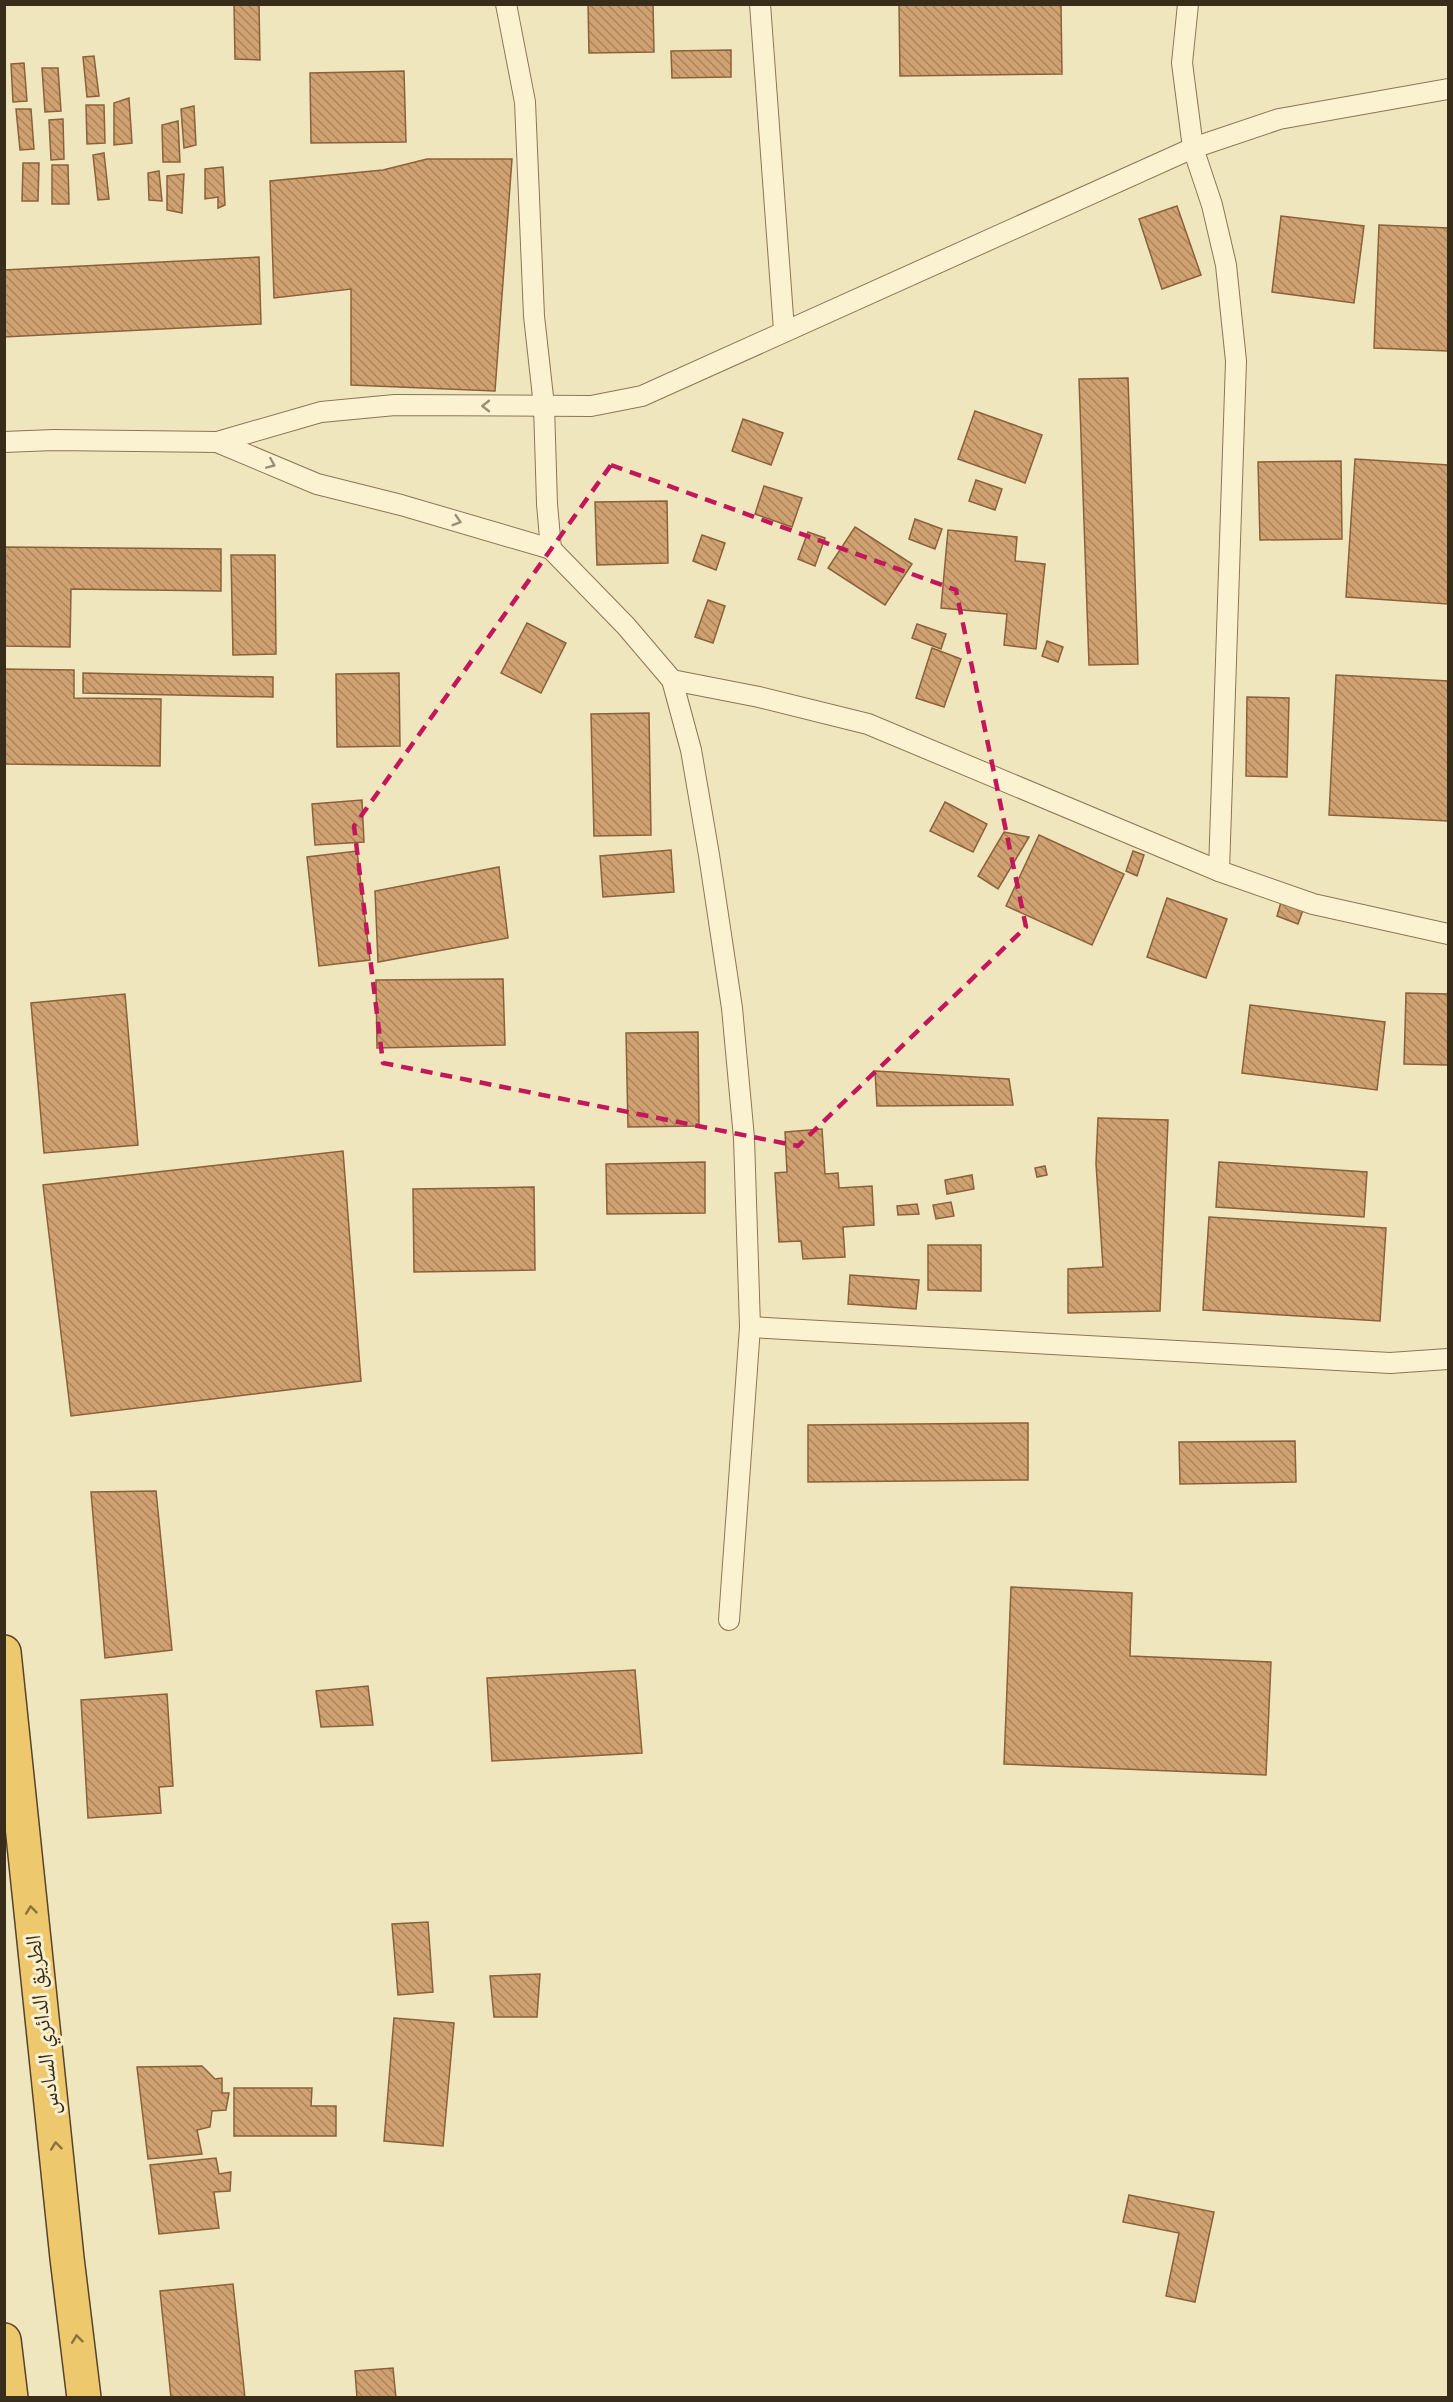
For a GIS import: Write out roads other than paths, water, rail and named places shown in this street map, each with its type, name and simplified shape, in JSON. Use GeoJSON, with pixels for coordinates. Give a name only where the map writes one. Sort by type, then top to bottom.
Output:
{"type":"FeatureCollection","features":[{"type":"Feature","properties":{"kind":"highway","name":"الطريق الدائري السادس"},"geometry":{"type":"LineString","coordinates":[[4,1652],[84,2397]]}},
{"type":"Feature","properties":{"kind":"highway"},"geometry":{"type":"LineString","coordinates":[[4,2340],[11,2397]]}},
{"type":"Feature","properties":{"kind":"lane"},"geometry":{"type":"LineString","coordinates":[[506,4],[525,102],[534,316],[544,406],[551,549]]}},
{"type":"Feature","properties":{"kind":"lane"},"geometry":{"type":"LineString","coordinates":[[760,4],[784,330]]}},
{"type":"Feature","properties":{"kind":"lane"},"geometry":{"type":"LineString","coordinates":[[1188,4],[1182,63],[1193,148],[1212,205],[1226,265],[1236,361],[1219,871]]}},
{"type":"Feature","properties":{"kind":"lane"},"geometry":{"type":"LineString","coordinates":[[4,442],[54,440],[217,442],[321,412],[395,405],[591,406],[642,396],[784,330],[1051,214],[1193,148],[1279,120],[1449,89]]}},
{"type":"Feature","properties":{"kind":"lane"},"geometry":{"type":"LineString","coordinates":[[217,442],[317,484],[400,505],[551,549],[611,610],[672,680],[692,750],[732,1008],[744,1138],[750,1327],[729,1620]]}},
{"type":"Feature","properties":{"kind":"lane"},"geometry":{"type":"LineString","coordinates":[[672,680],[759,697],[868,724],[1219,871],[1313,904],[1449,934]]}},
{"type":"Feature","properties":{"kind":"lane"},"geometry":{"type":"LineString","coordinates":[[750,1327],[1390,1363],[1449,1359]]}}]}
